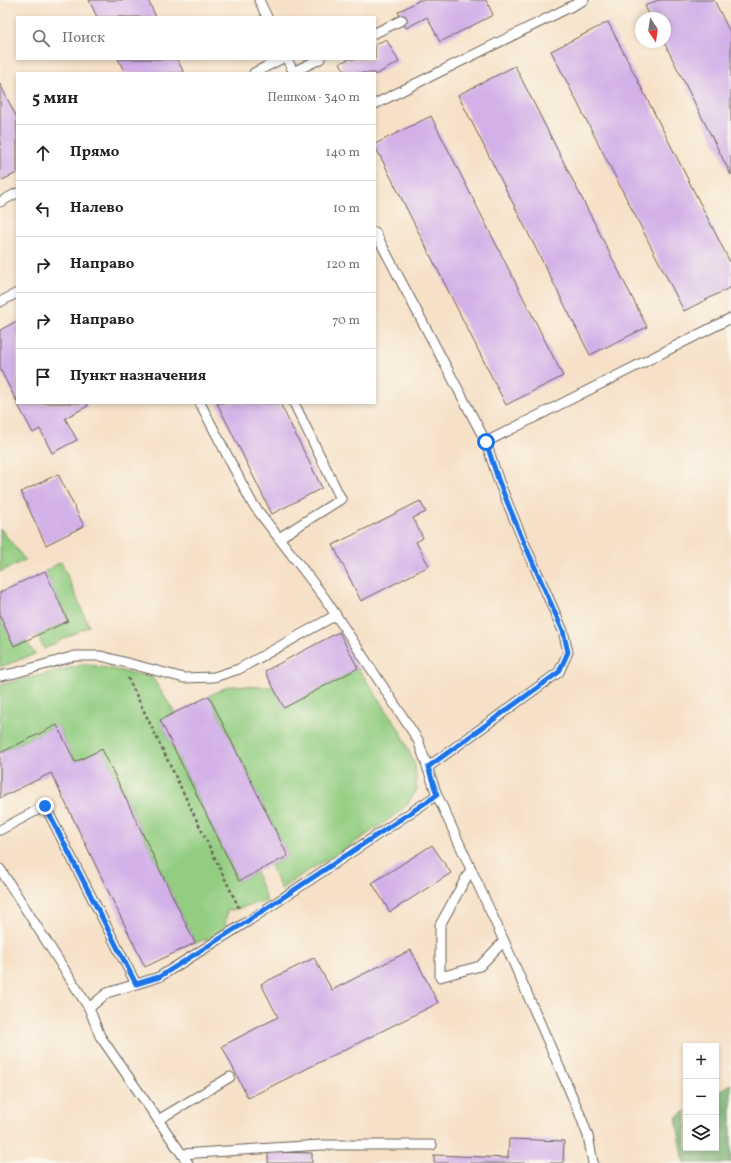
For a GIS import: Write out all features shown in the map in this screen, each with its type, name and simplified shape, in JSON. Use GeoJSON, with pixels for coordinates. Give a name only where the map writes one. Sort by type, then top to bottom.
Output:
{"type":"FeatureCollection","features":[{"type":"Feature","properties":{"kind":"lane"},"geometry":{"type":"LineString","coordinates":[[258,0],[266,16]]}},
{"type":"Feature","properties":{"kind":"lane"},"geometry":{"type":"LineString","coordinates":[[376,104],[584,0]]}},
{"type":"Feature","properties":{"kind":"lane"},"geometry":{"type":"LineString","coordinates":[[376,33],[402,20]]}},
{"type":"Feature","properties":{"kind":"lane"},"geometry":{"type":"LineString","coordinates":[[256,72],[279,60]]}},
{"type":"Feature","properties":{"kind":"lane"},"geometry":{"type":"LineString","coordinates":[[287,60],[293,72],[318,60]]}},
{"type":"Feature","properties":{"kind":"lane"},"geometry":{"type":"LineString","coordinates":[[0,202],[16,194]]}},
{"type":"Feature","properties":{"kind":"lane"},"geometry":{"type":"LineString","coordinates":[[376,234],[486,442],[499,482],[563,631],[568,652],[559,672],[428,767]]}},
{"type":"Feature","properties":{"kind":"lane"},"geometry":{"type":"LineString","coordinates":[[0,302],[16,294]]}},
{"type":"Feature","properties":{"kind":"lane"},"geometry":{"type":"LineString","coordinates":[[486,442],[731,318]]}},
{"type":"Feature","properties":{"kind":"lane"},"geometry":{"type":"LineString","coordinates":[[201,404],[252,503],[324,597],[418,740],[437,795],[504,941],[579,1112],[588,1136],[593,1163]]}},
{"type":"Feature","properties":{"kind":"lane"},"geometry":{"type":"LineString","coordinates":[[279,538],[341,499],[294,404]]}},
{"type":"Feature","properties":{"kind":"lane"},"geometry":{"type":"LineString","coordinates":[[0,676],[76,656],[101,656],[184,678],[214,677],[239,669],[336,615]]}},
{"type":"Feature","properties":{"kind":"lane"},"geometry":{"type":"LineString","coordinates":[[89,1008],[107,993],[159,977],[246,922],[437,795]]}},
{"type":"Feature","properties":{"kind":"lane"},"geometry":{"type":"LineString","coordinates":[[0,830],[45,806],[136,984]]}},
{"type":"Feature","properties":{"kind":"lane"},"geometry":{"type":"LineString","coordinates":[[0,869],[89,1008],[100,1036],[188,1163]]}},
{"type":"Feature","properties":{"kind":"lane"},"geometry":{"type":"LineString","coordinates":[[471,869],[440,925],[440,977],[480,966],[504,941]]}},
{"type":"Feature","properties":{"kind":"lane"},"geometry":{"type":"LineString","coordinates":[[158,1120],[230,1077]]}},
{"type":"Feature","properties":{"kind":"lane"},"geometry":{"type":"LineString","coordinates":[[182,1154],[320,1145],[432,1145]]}},
{"type":"Feature","properties":{"kind":"path"},"geometry":{"type":"LineString","coordinates":[[120,662],[246,922]]}},
{"type":"Feature","properties":{"kind":"green space"},"geometry":{"type":"Polygon","coordinates":[[[0,528],[25,560],[0,572],[0,528]]]}},
{"type":"Feature","properties":{"kind":"green space"},"geometry":{"type":"Polygon","coordinates":[[[61,562],[89,626],[44,649],[37,635],[68,621],[45,571],[61,562]]]}},
{"type":"Feature","properties":{"kind":"green space"},"geometry":{"type":"Polygon","coordinates":[[[0,616],[14,646],[26,641],[35,654],[0,667],[0,616]]]}},
{"type":"Feature","properties":{"kind":"green space"},"geometry":{"type":"Polygon","coordinates":[[[86,664],[152,677],[175,713],[160,720],[239,881],[256,872],[267,901],[227,911],[225,928],[215,936],[195,943],[102,749],[75,762],[57,725],[0,753],[0,685],[86,664]]]}},
{"type":"Feature","properties":{"kind":"green space"},"geometry":{"type":"Polygon","coordinates":[[[358,668],[401,732],[415,766],[417,790],[405,807],[391,818],[350,846],[301,875],[281,889],[270,866],[288,856],[209,696],[228,686],[273,687],[284,707],[358,668]]]}},
{"type":"Feature","properties":{"kind":"green space"},"geometry":{"type":"Polygon","coordinates":[[[731,1084],[731,1163],[684,1163],[676,1117],[683,1113],[683,1151],[719,1151],[719,1091],[731,1084]]]}},
{"type":"Feature","properties":{"kind":"building"},"geometry":{"type":"Polygon","coordinates":[[[89,0],[148,0],[156,16],[97,16],[89,0]]]}},
{"type":"Feature","properties":{"kind":"building"},"geometry":{"type":"Polygon","coordinates":[[[418,0],[486,0],[493,15],[440,42],[427,17],[406,28],[398,12],[418,0]]]}},
{"type":"Feature","properties":{"kind":"building"},"geometry":{"type":"Polygon","coordinates":[[[658,0],[714,0],[731,34],[731,175],[667,48],[671,48],[671,12],[648,12],[645,6],[658,0]]]}},
{"type":"Feature","properties":{"kind":"building"},"geometry":{"type":"Polygon","coordinates":[[[608,22],[731,264],[731,287],[684,311],[551,51],[608,22]]]}},
{"type":"Feature","properties":{"kind":"building"},"geometry":{"type":"Polygon","coordinates":[[[386,39],[399,62],[376,74],[376,72],[345,72],[340,63],[347,60],[376,60],[376,44],[386,39]]]}},
{"type":"Feature","properties":{"kind":"building"},"geometry":{"type":"Polygon","coordinates":[[[118,60],[178,60],[184,72],[124,72],[118,60]]]}},
{"type":"Feature","properties":{"kind":"building"},"geometry":{"type":"Polygon","coordinates":[[[515,66],[647,327],[590,355],[458,95],[515,66]]]}},
{"type":"Feature","properties":{"kind":"building"},"geometry":{"type":"Polygon","coordinates":[[[0,84],[16,116],[16,173],[0,181],[0,84]]]}},
{"type":"Feature","properties":{"kind":"building"},"geometry":{"type":"Polygon","coordinates":[[[431,116],[563,376],[506,405],[376,148],[376,144],[431,116]]]}},
{"type":"Feature","properties":{"kind":"building"},"geometry":{"type":"Polygon","coordinates":[[[16,322],[16,400],[0,369],[0,330],[16,322]]]}},
{"type":"Feature","properties":{"kind":"building"},"geometry":{"type":"Polygon","coordinates":[[[18,404],[87,404],[88,406],[65,418],[77,440],[52,453],[40,429],[33,433],[18,404]]]}},
{"type":"Feature","properties":{"kind":"building"},"geometry":{"type":"Polygon","coordinates":[[[217,404],[280,404],[322,488],[272,514],[217,404]]]}},
{"type":"Feature","properties":{"kind":"building"},"geometry":{"type":"Polygon","coordinates":[[[58,474],[84,526],[46,545],[21,492],[58,474]]]}},
{"type":"Feature","properties":{"kind":"building"},"geometry":{"type":"Polygon","coordinates":[[[420,501],[426,512],[413,518],[423,538],[416,542],[429,566],[361,601],[333,545],[420,501]]]}},
{"type":"Feature","properties":{"kind":"building"},"geometry":{"type":"Polygon","coordinates":[[[45,571],[68,621],[14,646],[0,616],[0,592],[45,571]]]}},
{"type":"Feature","properties":{"kind":"building"},"geometry":{"type":"Polygon","coordinates":[[[339,632],[358,668],[284,708],[265,671],[339,632]]]}},
{"type":"Feature","properties":{"kind":"building"},"geometry":{"type":"Polygon","coordinates":[[[209,696],[288,856],[239,881],[160,720],[209,696]]]}},
{"type":"Feature","properties":{"kind":"building"},"geometry":{"type":"Polygon","coordinates":[[[57,725],[75,762],[102,749],[195,943],[145,967],[51,773],[0,798],[0,753],[57,725]]]}},
{"type":"Feature","properties":{"kind":"building"},"geometry":{"type":"Polygon","coordinates":[[[432,845],[451,873],[390,912],[372,883],[432,845]]]}},
{"type":"Feature","properties":{"kind":"building"},"geometry":{"type":"Polygon","coordinates":[[[411,950],[438,1003],[248,1098],[222,1046],[278,1017],[261,984],[314,958],[332,990],[411,950]]]}},
{"type":"Feature","properties":{"kind":"building"},"geometry":{"type":"Polygon","coordinates":[[[509,1139],[564,1141],[563,1163],[434,1163],[434,1155],[508,1158],[509,1139]]]}},
{"type":"Feature","properties":{"kind":"building"},"geometry":{"type":"Polygon","coordinates":[[[268,1152],[312,1153],[312,1163],[268,1163],[268,1152]]]}},
{"type":"Feature","properties":{"kind":"route"},"geometry":{"type":"LineString","coordinates":[[45,806],[136,984],[159,977],[246,922],[437,795],[428,767],[559,672],[568,652],[563,631],[499,482],[486,442]]}}]}
